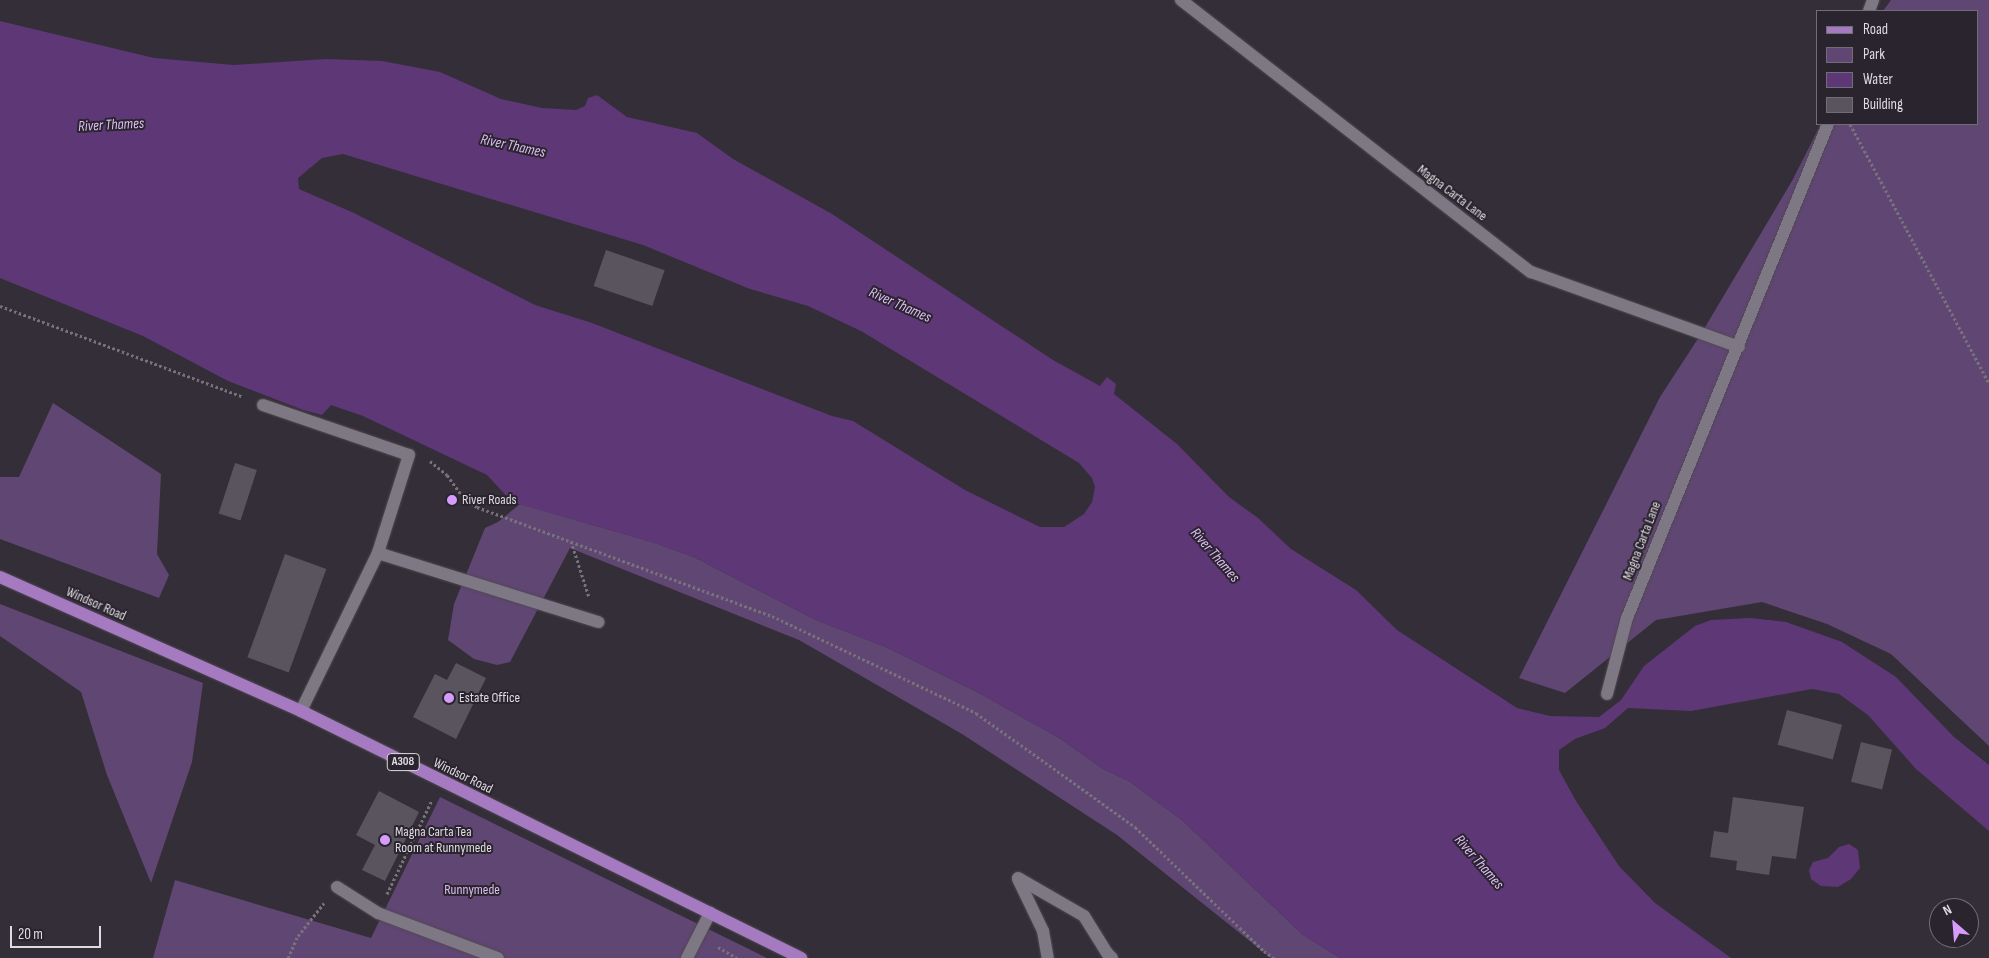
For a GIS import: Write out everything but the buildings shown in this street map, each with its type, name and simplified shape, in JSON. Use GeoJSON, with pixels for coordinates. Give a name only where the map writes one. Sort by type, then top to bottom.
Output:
{"type":"FeatureCollection","features":[{"type":"Feature","properties":{"kind":"main road","name":"Windsor Road"},"geometry":{"type":"LineString","coordinates":[[0,577],[300,712],[801,958]]}},
{"type":"Feature","properties":{"kind":"street","name":"Magna Carta Lane"},"geometry":{"type":"LineString","coordinates":[[1181,0],[1530,272],[1738,347]]}},
{"type":"Feature","properties":{"kind":"street","name":"Magna Carta Lane"},"geometry":{"type":"LineString","coordinates":[[1606,694],[1627,618],[1646,574],[1689,460],[1738,347],[1828,125]]}},
{"type":"Feature","properties":{"kind":"street"},"geometry":{"type":"LineString","coordinates":[[263,405],[409,455],[378,553],[300,712]]}},
{"type":"Feature","properties":{"kind":"street"},"geometry":{"type":"LineString","coordinates":[[378,553],[598,622]]}},
{"type":"Feature","properties":{"kind":"street"},"geometry":{"type":"LineString","coordinates":[[1048,958],[1043,930],[1018,878],[1084,916],[1108,956]]}},
{"type":"Feature","properties":{"kind":"street"},"geometry":{"type":"LineString","coordinates":[[337,887],[378,913],[498,958]]}},
{"type":"Feature","properties":{"kind":"street"},"geometry":{"type":"LineString","coordinates":[[687,958],[710,913]]}},
{"type":"Feature","properties":{"kind":"path"},"geometry":{"type":"LineString","coordinates":[[1851,125],[1989,384]]}},
{"type":"Feature","properties":{"kind":"path"},"geometry":{"type":"LineString","coordinates":[[0,306],[263,405]]}},
{"type":"Feature","properties":{"kind":"path"},"geometry":{"type":"LineString","coordinates":[[409,455],[433,462],[447,475],[463,497],[477,507],[772,616],[976,713],[1135,827],[1264,951],[1274,958]]}},
{"type":"Feature","properties":{"kind":"path"},"geometry":{"type":"LineString","coordinates":[[571,541],[598,622]]}},
{"type":"Feature","properties":{"kind":"path"},"geometry":{"type":"LineString","coordinates":[[378,913],[441,782]]}},
{"type":"Feature","properties":{"kind":"path"},"geometry":{"type":"LineString","coordinates":[[288,958],[298,936],[337,887]]}},
{"type":"Feature","properties":{"kind":"green space"},"geometry":{"type":"Polygon","coordinates":[[[1891,0],[1989,0],[1989,746],[1891,654],[1827,624],[1762,602],[1656,620],[1565,693],[1519,678],[1660,397],[1701,334],[1792,181],[1820,125],[1979,125],[1979,10],[1884,10],[1891,0]]]}},
{"type":"Feature","properties":{"kind":"green space"},"geometry":{"type":"Polygon","coordinates":[[[53,403],[161,474],[157,554],[169,575],[159,598],[0,539],[0,477],[19,477],[53,403]]]}},
{"type":"Feature","properties":{"kind":"green space"},"geometry":{"type":"Polygon","coordinates":[[[520,504],[652,542],[694,557],[816,620],[886,647],[981,694],[1061,739],[1103,769],[1129,781],[1182,820],[1302,934],[1340,958],[1271,958],[1117,835],[962,734],[799,640],[570,548],[510,662],[497,665],[474,659],[448,640],[454,604],[485,528],[498,522],[520,504]]]}},
{"type":"Feature","properties":{"kind":"green space"},"geometry":{"type":"Polygon","coordinates":[[[0,604],[203,683],[192,762],[151,883],[107,775],[81,692],[0,636],[0,604]]]}},
{"type":"Feature","properties":{"kind":"green space","name":"Runnymede"},"geometry":{"type":"Polygon","coordinates":[[[440,797],[767,958],[153,958],[175,880],[371,938],[440,797]]]}},
{"type":"Feature","properties":{"kind":"water","name":"River Thames"},"geometry":{"type":"Polygon","coordinates":[[[0,21],[154,58],[234,65],[326,59],[382,61],[440,72],[501,99],[542,108],[576,110],[585,106],[588,98],[597,95],[627,117],[697,133],[733,159],[832,214],[1053,360],[1100,386],[1107,377],[1116,384],[1114,394],[1177,444],[1229,497],[1258,518],[1291,549],[1356,590],[1397,630],[1517,708],[1550,716],[1599,717],[1621,700],[1644,666],[1695,626],[1711,620],[1750,618],[1786,622],[1842,642],[1896,677],[1954,737],[1989,765],[1989,831],[1916,769],[1868,715],[1839,694],[1812,689],[1691,711],[1628,708],[1605,728],[1575,739],[1559,750],[1559,770],[1576,801],[1619,866],[1655,903],[1731,958],[1340,958],[1302,934],[1182,820],[1129,781],[1103,769],[1061,739],[981,694],[886,647],[816,620],[694,557],[652,542],[512,502],[487,475],[363,416],[331,405],[322,415],[303,410],[228,381],[143,336],[0,278],[0,21]],[[343,154],[322,158],[298,178],[299,189],[354,213],[535,305],[592,323],[832,416],[853,421],[965,490],[1040,527],[1064,527],[1084,514],[1092,502],[1095,487],[1092,478],[1079,463],[861,331],[808,306],[750,289],[643,245],[343,154]]]}},
{"type":"Feature","properties":{"kind":"water"},"geometry":{"type":"Polygon","coordinates":[[[1849,844],[1858,850],[1860,868],[1851,879],[1838,887],[1821,886],[1811,879],[1809,870],[1813,862],[1828,858],[1839,847],[1849,844]]]}},
{"type":"Feature","properties":{"kind":"place","name":"River Roads"},"geometry":{"type":"Point","coordinates":[452,500]}},
{"type":"Feature","properties":{"kind":"place","name":"Estate Office"},"geometry":{"type":"Point","coordinates":[449,698]}},
{"type":"Feature","properties":{"kind":"place","name":"Magna Carta Tea Room at Runnymede"},"geometry":{"type":"Point","coordinates":[385,840]}}]}
